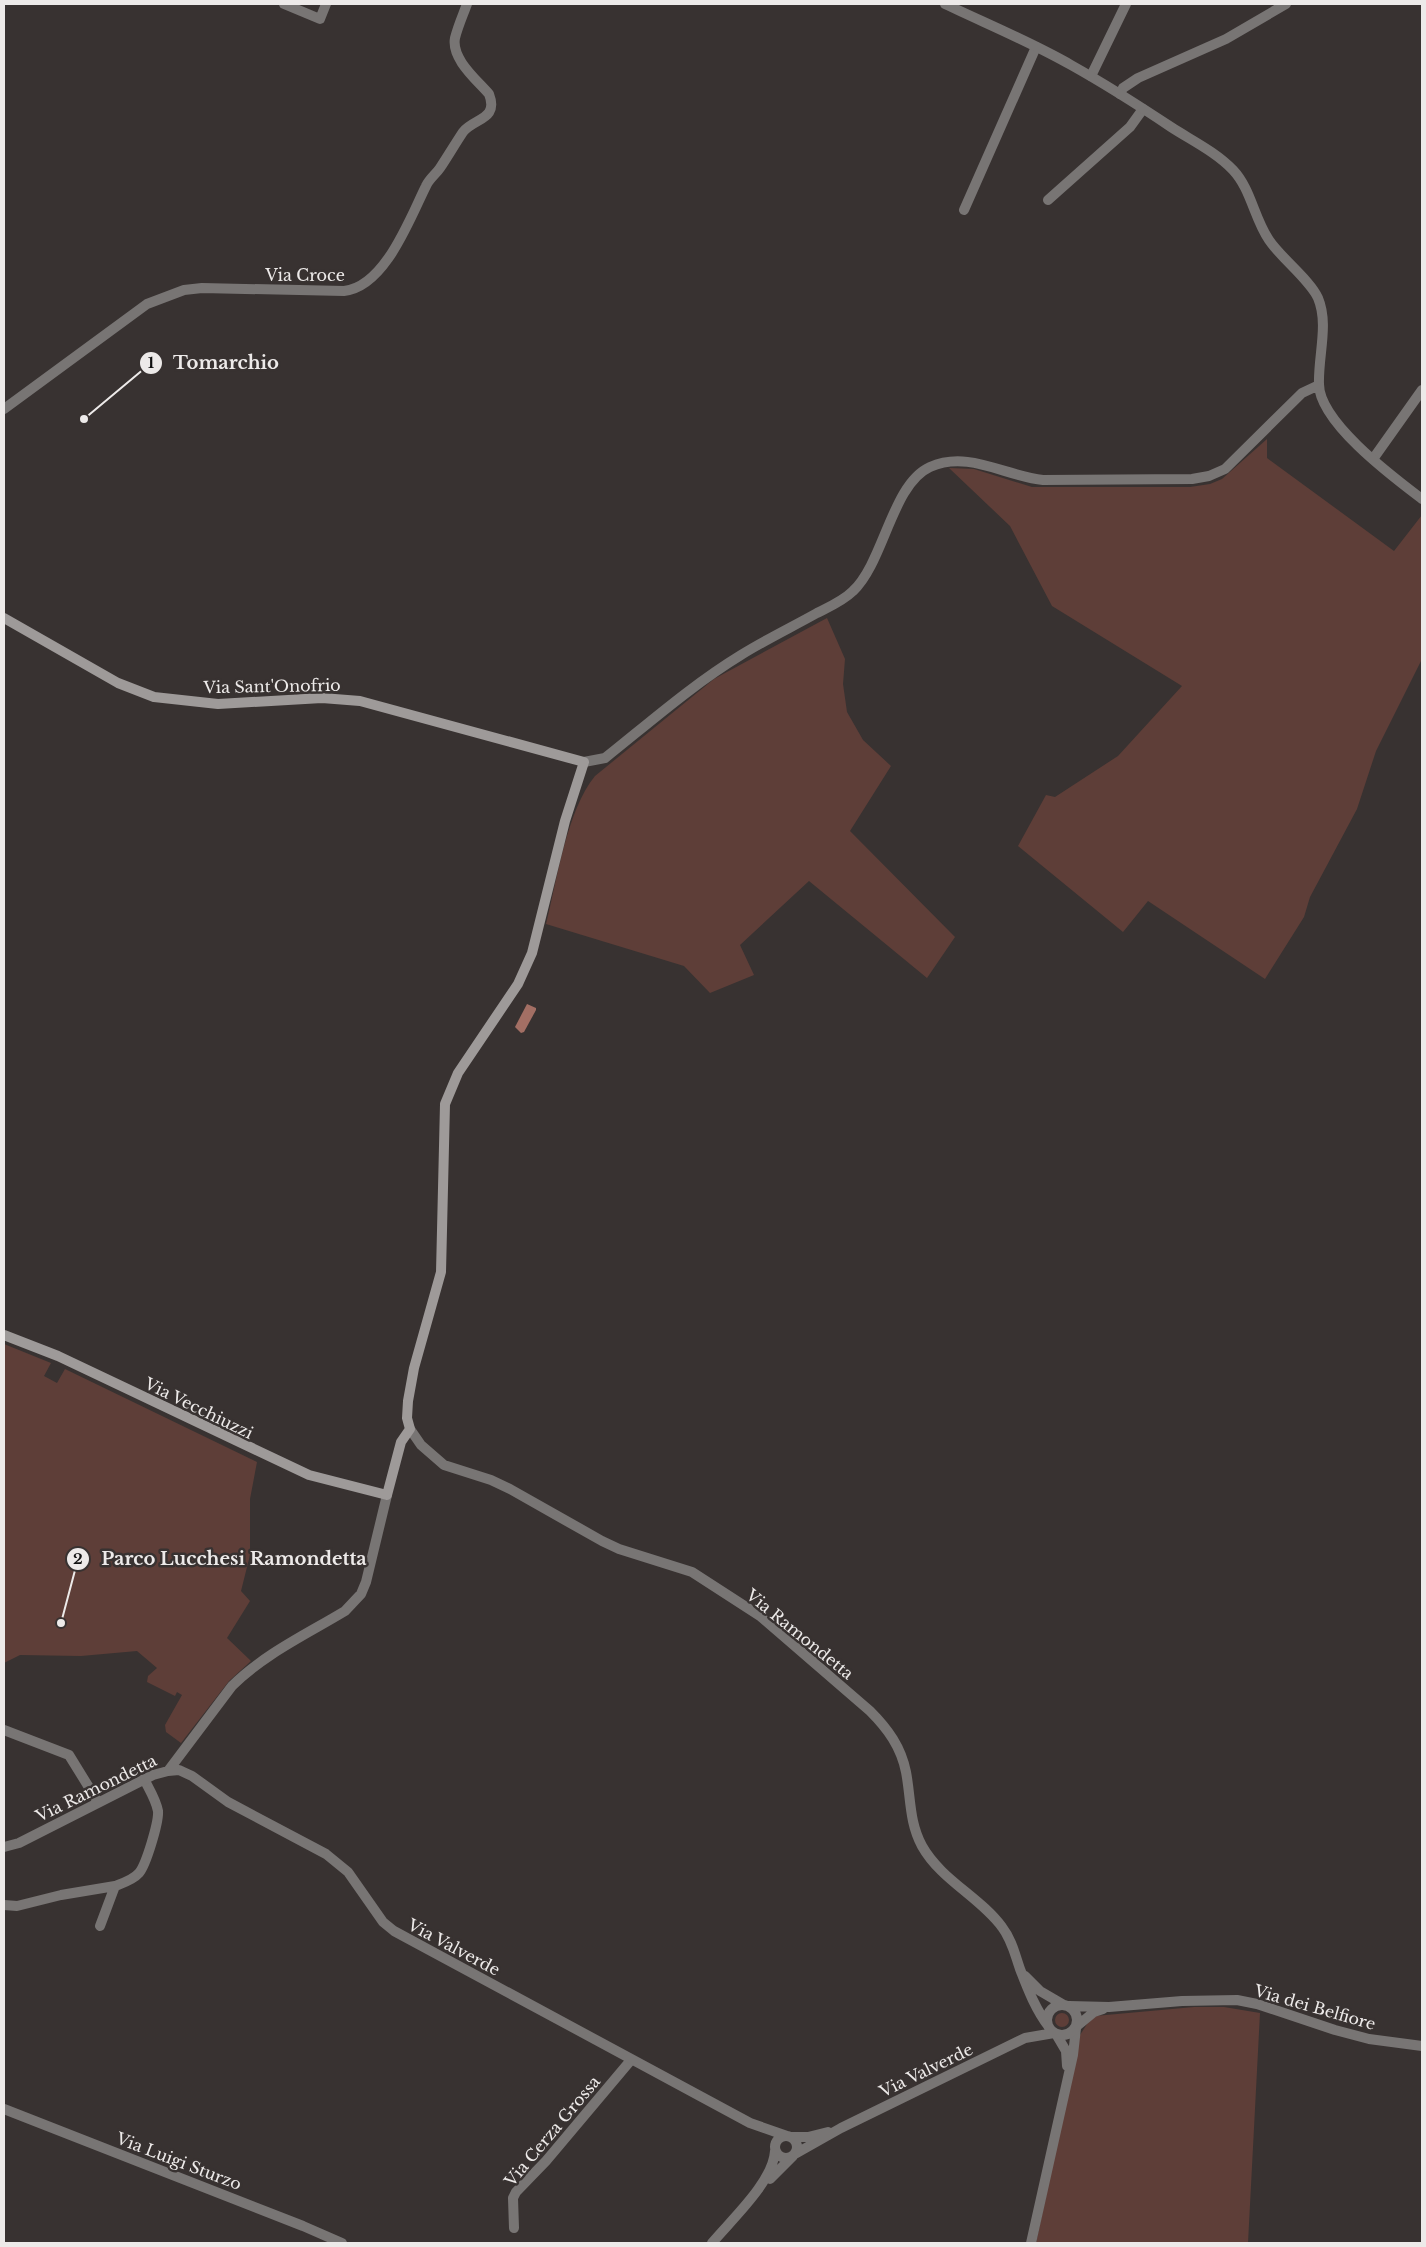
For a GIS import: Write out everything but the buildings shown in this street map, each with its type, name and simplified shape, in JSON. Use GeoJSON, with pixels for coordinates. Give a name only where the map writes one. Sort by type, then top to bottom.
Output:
{"type":"FeatureCollection","features":[{"type":"Feature","properties":{"kind":"main road","name":"Via Sant'Onofrio"},"geometry":{"type":"LineString","coordinates":[[4,618],[118,683],[154,697],[218,704],[322,698],[360,701],[584,762]]}},
{"type":"Feature","properties":{"kind":"main road"},"geometry":{"type":"LineString","coordinates":[[386,1495],[401,1442],[410,1429],[407,1418],[408,1401],[414,1368],[441,1272],[445,1104],[458,1073],[518,984],[532,953],[565,821],[584,762]]}},
{"type":"Feature","properties":{"kind":"main road","name":"Via Vecchiuzzi"},"geometry":{"type":"LineString","coordinates":[[4,1335],[58,1356],[309,1475],[386,1495]]}},
{"type":"Feature","properties":{"kind":"street"},"geometry":{"type":"LineString","coordinates":[[284,4],[320,19],[326,4]]}},
{"type":"Feature","properties":{"kind":"street","name":"Via Croce"},"geometry":{"type":"LineString","coordinates":[[4,409],[147,304],[184,290],[202,288],[344,292],[359,287],[374,276],[392,252],[419,204],[426,184],[439,169],[466,128],[486,117],[489,112],[491,100],[489,94],[463,64],[456,49],[455,40],[467,4]]}},
{"type":"Feature","properties":{"kind":"street"},"geometry":{"type":"LineString","coordinates":[[945,4],[1036,47],[1091,76],[1143,108],[1231,168],[1244,185],[1268,238],[1317,296],[1321,308],[1322,333],[1320,398],[1331,415],[1373,460],[1422,499]]}},
{"type":"Feature","properties":{"kind":"street"},"geometry":{"type":"LineString","coordinates":[[1091,76],[1126,4]]}},
{"type":"Feature","properties":{"kind":"street"},"geometry":{"type":"LineString","coordinates":[[1120,94],[1123,88],[1138,78],[1226,39],[1286,4]]}},
{"type":"Feature","properties":{"kind":"street"},"geometry":{"type":"LineString","coordinates":[[964,210],[1036,47]]}},
{"type":"Feature","properties":{"kind":"street"},"geometry":{"type":"LineString","coordinates":[[1048,200],[1130,127],[1143,108]]}},
{"type":"Feature","properties":{"kind":"street"},"geometry":{"type":"LineString","coordinates":[[584,762],[605,758],[720,668],[836,603],[852,592],[869,570],[903,495],[914,480],[927,468],[947,461],[969,461],[1026,478],[1043,480],[1192,479],[1209,476],[1225,468],[1302,393],[1319,384]]}},
{"type":"Feature","properties":{"kind":"street"},"geometry":{"type":"LineString","coordinates":[[1373,460],[1422,390]]}},
{"type":"Feature","properties":{"kind":"street","name":"Via Ramondetta"},"geometry":{"type":"LineString","coordinates":[[410,1429],[421,1445],[444,1465],[491,1480],[510,1489],[610,1545],[692,1572],[760,1616],[870,1711],[886,1727],[902,1756],[911,1816],[923,1847],[950,1878],[979,1901],[998,1922],[1011,1942],[1040,2016],[1066,2051],[1067,2079]]}},
{"type":"Feature","properties":{"kind":"street","name":"Via Ramondetta"},"geometry":{"type":"LineString","coordinates":[[4,1847],[18,1843],[144,1779],[168,1771],[232,1686],[244,1675],[257,1664],[346,1611],[355,1602],[366,1582],[386,1495]]}},
{"type":"Feature","properties":{"kind":"street"},"geometry":{"type":"LineString","coordinates":[[4,1730],[69,1755],[98,1802]]}},
{"type":"Feature","properties":{"kind":"street","name":"Via Valverde"},"geometry":{"type":"LineString","coordinates":[[168,1771],[179,1770],[192,1776],[228,1802],[326,1854],[348,1872],[384,1922],[394,1931],[750,2123]]}},
{"type":"Feature","properties":{"kind":"street"},"geometry":{"type":"LineString","coordinates":[[4,1905],[17,1906],[61,1895],[115,1886],[130,1880],[139,1873],[144,1864],[158,1812],[155,1800],[144,1779]]}},
{"type":"Feature","properties":{"kind":"street"},"geometry":{"type":"LineString","coordinates":[[100,1926],[115,1886]]}},
{"type":"Feature","properties":{"kind":"street"},"geometry":{"type":"LineString","coordinates":[[1021,1971],[1040,1991],[1076,2014],[1074,2055],[1030,2243]]}},
{"type":"Feature","properties":{"kind":"street","name":"Via dei Belfiore"},"geometry":{"type":"LineString","coordinates":[[1066,2006],[1109,2007],[1182,2001],[1237,2000],[1256,2004],[1369,2039],[1422,2046]]}},
{"type":"Feature","properties":{"kind":"street"},"geometry":{"type":"LineString","coordinates":[[1051,2029],[1047,2019],[1050,2011],[1059,2005],[1066,2006]]}},
{"type":"Feature","properties":{"kind":"street"},"geometry":{"type":"LineString","coordinates":[[1024,2038],[1051,2029],[1069,2034],[1094,2012],[1109,2007]]}},
{"type":"Feature","properties":{"kind":"street"},"geometry":{"type":"LineString","coordinates":[[1024,2038],[1051,2029]]}},
{"type":"Feature","properties":{"kind":"street","name":"Via Valverde"},"geometry":{"type":"LineString","coordinates":[[841,2128],[1024,2038]]}},
{"type":"Feature","properties":{"kind":"street","name":"Via Cerza Grossa"},"geometry":{"type":"LineString","coordinates":[[514,2228],[513,2198],[516,2192],[546,2161],[631,2060]]}},
{"type":"Feature","properties":{"kind":"street","name":"Via Luigi Sturzo"},"geometry":{"type":"LineString","coordinates":[[4,2109],[294,2222],[342,2243]]}},
{"type":"Feature","properties":{"kind":"street"},"geometry":{"type":"LineString","coordinates":[[750,2123],[789,2136],[808,2137],[841,2128]]}},
{"type":"Feature","properties":{"kind":"street"},"geometry":{"type":"LineString","coordinates":[[750,2123],[766,2136],[781,2158],[790,2158],[841,2128]]}},
{"type":"Feature","properties":{"kind":"street"},"geometry":{"type":"LineString","coordinates":[[754,2194],[772,2167],[778,2139],[789,2136]]}},
{"type":"Feature","properties":{"kind":"street"},"geometry":{"type":"LineString","coordinates":[[712,2243],[754,2194],[794,2155],[797,2143],[789,2136]]}},
{"type":"Feature","properties":{"kind":"shaded area"},"geometry":{"type":"Polygon","coordinates":[[[1267,439],[1267,458],[1394,551],[1422,515],[1422,649],[1421,661],[1376,751],[1357,809],[1310,897],[1304,917],[1265,979],[1148,901],[1123,932],[1018,846],[1046,795],[1055,797],[1118,756],[1182,686],[1052,606],[1010,526],[949,468],[974,469],[1032,487],[1190,487],[1210,484],[1222,479],[1267,439]]]}},
{"type":"Feature","properties":{"kind":"shaded area"},"geometry":{"type":"Polygon","coordinates":[[[827,618],[845,659],[843,684],[847,712],[863,740],[891,766],[850,831],[955,937],[927,978],[809,881],[740,945],[754,975],[710,993],[684,966],[546,924],[570,826],[585,790],[595,776],[714,679],[827,618]]]}},
{"type":"Feature","properties":{"kind":"shaded area"},"geometry":{"type":"Polygon","coordinates":[[[527,1004],[536,1008],[536,1010],[524,1032],[521,1033],[515,1027],[527,1004]]]}},
{"type":"Feature","properties":{"kind":"shaded area"},"geometry":{"type":"Polygon","coordinates":[[[4,1344],[51,1363],[44,1376],[57,1383],[65,1369],[257,1462],[250,1499],[250,1555],[241,1591],[250,1601],[227,1638],[251,1661],[229,1681],[181,1743],[166,1732],[165,1725],[182,1695],[177,1692],[175,1696],[147,1682],[148,1676],[157,1668],[137,1651],[81,1656],[20,1655],[4,1663],[4,1344]]]}},
{"type":"Feature","properties":{"kind":"shaded area"},"geometry":{"type":"Polygon","coordinates":[[[1194,2007],[1224,2007],[1260,2013],[1248,2243],[1036,2243],[1080,2035],[1087,2024],[1095,2016],[1194,2007]]]}},
{"type":"Feature","properties":{"kind":"shaded area"},"geometry":{"type":"Polygon","coordinates":[[[1059,2013],[1065,2013],[1069,2020],[1065,2027],[1059,2027],[1055,2023],[1055,2017],[1059,2013]]]}},
{"type":"Feature","properties":{"kind":"place","name":"Tomarchio"},"geometry":{"type":"Point","coordinates":[84,419]}},
{"type":"Feature","properties":{"kind":"place","name":"Parco Lucchesi Ramondetta"},"geometry":{"type":"Point","coordinates":[61,1623]}}]}
